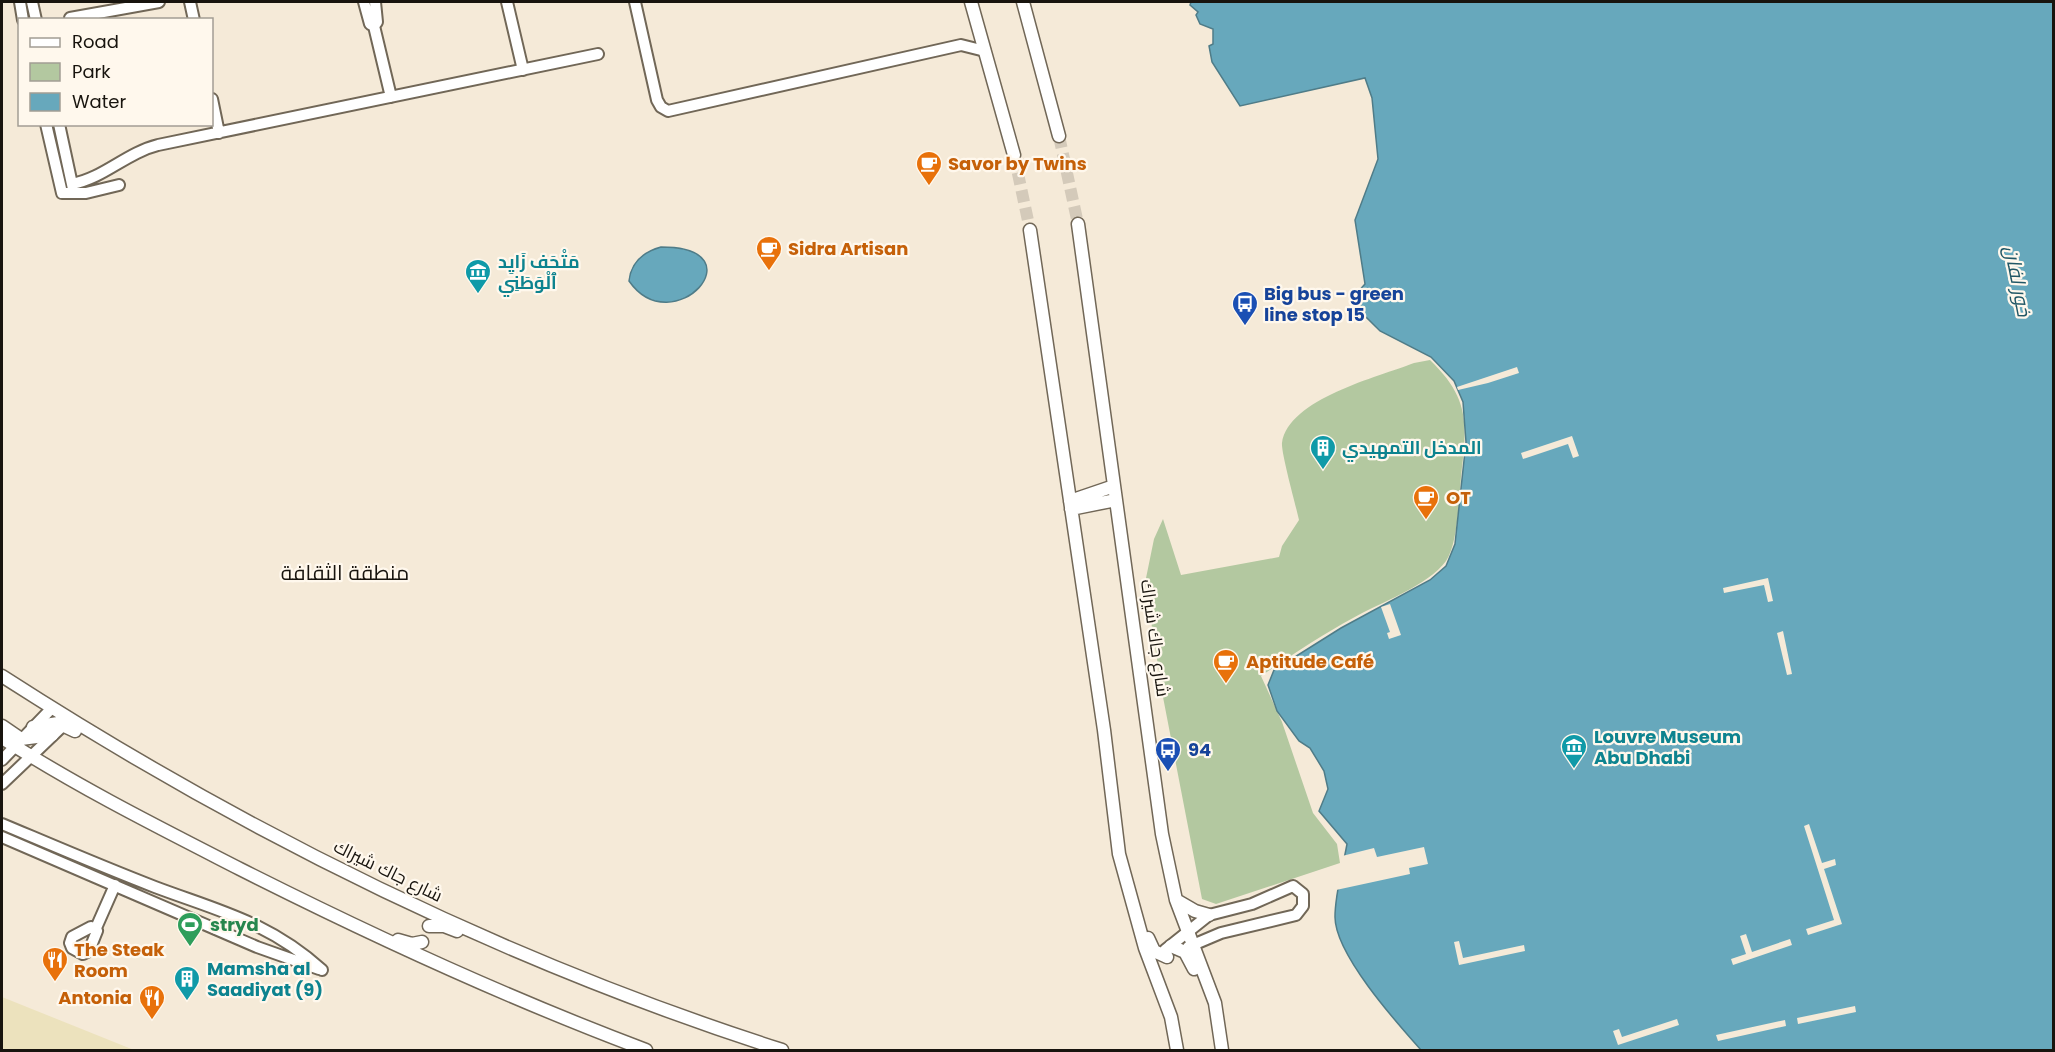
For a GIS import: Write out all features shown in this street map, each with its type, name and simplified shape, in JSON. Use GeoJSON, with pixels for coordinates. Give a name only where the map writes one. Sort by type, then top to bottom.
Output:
{"type":"FeatureCollection","features":[{"type":"Feature","properties":{"kind":"street"},"geometry":{"type":"LineString","coordinates":[[20,2],[24,18]]}},
{"type":"Feature","properties":{"kind":"street"},"geometry":{"type":"LineString","coordinates":[[32,2],[36,18]]}},
{"type":"Feature","properties":{"kind":"street"},"geometry":{"type":"LineString","coordinates":[[70,18],[159,2]]}},
{"type":"Feature","properties":{"kind":"street"},"geometry":{"type":"LineString","coordinates":[[190,2],[194,18]]}},
{"type":"Feature","properties":{"kind":"street"},"geometry":{"type":"LineString","coordinates":[[364,2],[370,24],[374,26],[391,97]]}},
{"type":"Feature","properties":{"kind":"street"},"geometry":{"type":"LineString","coordinates":[[374,26],[377,24],[375,2]]}},
{"type":"Feature","properties":{"kind":"street"},"geometry":{"type":"LineString","coordinates":[[507,2],[523,69]]}},
{"type":"Feature","properties":{"kind":"street"},"geometry":{"type":"LineString","coordinates":[[635,2],[657,100],[661,107],[668,111],[961,45],[985,51]]}},
{"type":"Feature","properties":{"kind":"street"},"geometry":{"type":"LineString","coordinates":[[971,2],[1014,155]]}},
{"type":"Feature","properties":{"kind":"street"},"geometry":{"type":"LineString","coordinates":[[1023,2],[1059,136]]}},
{"type":"Feature","properties":{"kind":"street"},"geometry":{"type":"LineString","coordinates":[[961,45],[978,26]]}},
{"type":"Feature","properties":{"kind":"street"},"geometry":{"type":"LineString","coordinates":[[46,126],[61,192],[65,195],[143,149],[598,54]]}},
{"type":"Feature","properties":{"kind":"street"},"geometry":{"type":"LineString","coordinates":[[213,104],[219,133]]}},
{"type":"Feature","properties":{"kind":"street"},"geometry":{"type":"LineString","coordinates":[[59,126],[73,189]]}},
{"type":"Feature","properties":{"kind":"street"},"geometry":{"type":"LineString","coordinates":[[73,189],[119,185]]}},
{"type":"Feature","properties":{"kind":"street","name":"شارع جاك شيراك"},"geometry":{"type":"LineString","coordinates":[[1078,224],[1162,834],[1176,900],[1188,932],[1167,953],[1171,1017],[1177,1050]]}},
{"type":"Feature","properties":{"kind":"street","name":"شارع جاك شيراك"},"geometry":{"type":"LineString","coordinates":[[1030,230],[1117,837],[1127,888],[1167,953],[1215,1003],[1222,1050]]}},
{"type":"Feature","properties":{"kind":"street"},"geometry":{"type":"LineString","coordinates":[[1071,505],[1114,486]]}},
{"type":"Feature","properties":{"kind":"street"},"geometry":{"type":"LineString","coordinates":[[1071,505],[1116,500]]}},
{"type":"Feature","properties":{"kind":"street","name":"شارع جاك شيراك"},"geometry":{"type":"LineString","coordinates":[[2,676],[52,708],[67,722],[150,768],[280,838],[436,914],[539,960],[678,1015],[782,1050]]}},
{"type":"Feature","properties":{"kind":"street"},"geometry":{"type":"LineString","coordinates":[[2,760],[52,708]]}},
{"type":"Feature","properties":{"kind":"street"},"geometry":{"type":"LineString","coordinates":[[33,727],[67,722]]}},
{"type":"Feature","properties":{"kind":"street"},"geometry":{"type":"LineString","coordinates":[[2,784],[67,722]]}},
{"type":"Feature","properties":{"kind":"street"},"geometry":{"type":"LineString","coordinates":[[2,726],[29,756],[293,896],[516,999],[646,1050]]}},
{"type":"Feature","properties":{"kind":"street"},"geometry":{"type":"LineString","coordinates":[[2,738],[18,743],[52,735]]}},
{"type":"Feature","properties":{"kind":"street"},"geometry":{"type":"LineString","coordinates":[[2,824],[156,887],[248,919],[287,942],[322,970],[303,965],[240,939],[2,837]]}},
{"type":"Feature","properties":{"kind":"street"},"geometry":{"type":"LineString","coordinates":[[96,928],[115,885]]}},
{"type":"Feature","properties":{"kind":"street"},"geometry":{"type":"LineString","coordinates":[[1293,886],[1301,891],[1304,898],[1302,909],[1296,915],[1221,933],[1167,953],[1209,915],[1252,904],[1293,886]]}},
{"type":"Feature","properties":{"kind":"street"},"geometry":{"type":"LineString","coordinates":[[293,896],[317,901],[402,942],[422,942]]}},
{"type":"Feature","properties":{"kind":"street"},"geometry":{"type":"LineString","coordinates":[[1176,900],[1195,911],[1209,915]]}},
{"type":"Feature","properties":{"kind":"street"},"geometry":{"type":"LineString","coordinates":[[1252,904],[1256,926]]}},
{"type":"Feature","properties":{"kind":"street"},"geometry":{"type":"LineString","coordinates":[[415,954],[436,914]]}},
{"type":"Feature","properties":{"kind":"street"},"geometry":{"type":"LineString","coordinates":[[240,939],[249,934],[248,919]]}},
{"type":"Feature","properties":{"kind":"street"},"geometry":{"type":"LineString","coordinates":[[429,926],[448,927],[517,958],[539,960]]}},
{"type":"Feature","properties":{"kind":"street"},"geometry":{"type":"LineString","coordinates":[[1167,953],[1189,958],[1206,999],[1215,1050]]}},
{"type":"Feature","properties":{"kind":"green space"},"geometry":{"type":"Polygon","coordinates":[[[1430,360],[1458,396],[1464,421],[1465,435],[1458,516],[1454,542],[1446,561],[1416,586],[1341,625],[1261,676],[1282,722],[1313,813],[1337,844],[1340,863],[1216,904],[1202,899],[1163,697],[1145,583],[1154,539],[1163,519],[1181,575],[1279,557],[1282,546],[1299,520],[1282,449],[1288,428],[1300,414],[1337,392],[1414,363],[1430,360]]]}},
{"type":"Feature","properties":{"kind":"sand"},"geometry":{"type":"Polygon","coordinates":[[[2,997],[134,1050],[2,1050],[2,997]]]}},
{"type":"Feature","properties":{"kind":"water","name":"خور لفان"},"geometry":{"type":"Polygon","coordinates":[[[1191,2],[2053,2],[2053,1050],[1421,1050],[1383,1005],[1356,968],[1338,932],[1335,917],[1336,899],[1347,844],[1319,811],[1328,789],[1324,771],[1310,748],[1299,741],[1277,711],[1268,685],[1274,670],[1341,628],[1430,580],[1446,566],[1455,544],[1466,442],[1463,402],[1454,381],[1431,357],[1380,331],[1365,316],[1356,294],[1365,284],[1355,220],[1378,159],[1372,98],[1365,78],[1240,106],[1212,62],[1209,46],[1213,44],[1213,29],[1200,24],[1196,15],[1198,12],[1190,5],[1191,2]]]}},
{"type":"Feature","properties":{"kind":"water"},"geometry":{"type":"Polygon","coordinates":[[[661,247],[690,251],[704,261],[706,274],[699,288],[685,298],[667,302],[647,298],[629,281],[635,263],[643,255],[661,247]]]}},
{"type":"Feature","properties":{"kind":"pier"},"geometry":{"type":"Polygon","coordinates":[[[1517,367],[1519,373],[1458,390],[1457,387],[1517,367]]]}},
{"type":"Feature","properties":{"kind":"pier"},"geometry":{"type":"Polygon","coordinates":[[[1572,436],[1579,456],[1573,458],[1568,444],[1523,459],[1521,453],[1572,436]]]}},
{"type":"Feature","properties":{"kind":"pier"},"geometry":{"type":"Polygon","coordinates":[[[1768,578],[1773,601],[1768,602],[1764,585],[1724,593],[1723,588],[1768,578]]]}},
{"type":"Feature","properties":{"kind":"pier"},"geometry":{"type":"Polygon","coordinates":[[[1390,604],[1401,635],[1389,639],[1387,633],[1390,632],[1381,607],[1390,604]]]}},
{"type":"Feature","properties":{"kind":"pier"},"geometry":{"type":"Polygon","coordinates":[[[1783,631],[1792,674],[1787,675],[1777,633],[1783,631]]]}},
{"type":"Feature","properties":{"kind":"pier"},"geometry":{"type":"Polygon","coordinates":[[[1809,824],[1822,863],[1835,859],[1836,865],[1824,869],[1842,924],[1808,935],[1806,929],[1834,920],[1804,826],[1809,824]]]}},
{"type":"Feature","properties":{"kind":"pier"},"geometry":{"type":"Polygon","coordinates":[[[1424,847],[1428,864],[1409,868],[1410,874],[1336,890],[1342,856],[1374,848],[1377,857],[1424,847]]]}},
{"type":"Feature","properties":{"kind":"pier"},"geometry":{"type":"Polygon","coordinates":[[[1746,934],[1752,952],[1790,939],[1792,945],[1733,965],[1731,959],[1746,954],[1740,936],[1746,934]]]}},
{"type":"Feature","properties":{"kind":"pier"},"geometry":{"type":"Polygon","coordinates":[[[1459,941],[1463,958],[1524,945],[1525,951],[1459,965],[1454,942],[1459,941]]]}},
{"type":"Feature","properties":{"kind":"pier"},"geometry":{"type":"Polygon","coordinates":[[[1855,1006],[1856,1012],[1798,1024],[1797,1018],[1855,1006]]]}},
{"type":"Feature","properties":{"kind":"pier"},"geometry":{"type":"Polygon","coordinates":[[[1677,1019],[1679,1025],[1618,1045],[1613,1031],[1619,1029],[1622,1037],[1677,1019]]]}},
{"type":"Feature","properties":{"kind":"pier"},"geometry":{"type":"Polygon","coordinates":[[[1785,1020],[1786,1026],[1718,1041],[1716,1035],[1785,1020]]]}},
{"type":"Feature","properties":{"kind":"tunnel"},"geometry":{"type":"LineString","coordinates":[[1059,136],[1078,224]]}},
{"type":"Feature","properties":{"kind":"tunnel"},"geometry":{"type":"LineString","coordinates":[[1014,155],[1030,230]]}},
{"type":"Feature","properties":{"kind":"place","name":"Savor by Twins"},"geometry":{"type":"Point","coordinates":[929,187]}},
{"type":"Feature","properties":{"kind":"place","name":"Sidra Artisan"},"geometry":{"type":"Point","coordinates":[769,272]}},
{"type":"Feature","properties":{"kind":"place","name":"مَتْحَف زَايِد ٱلْوَطَنِي"},"geometry":{"type":"Point","coordinates":[478,295]}},
{"type":"Feature","properties":{"kind":"place","name":"Big bus - green line stop 15"},"geometry":{"type":"Point","coordinates":[1245,327]}},
{"type":"Feature","properties":{"kind":"place","name":"المدخل التمهيدي"},"geometry":{"type":"Point","coordinates":[1323,471]}},
{"type":"Feature","properties":{"kind":"place","name":"OT"},"geometry":{"type":"Point","coordinates":[1426,521]}},
{"type":"Feature","properties":{"kind":"place","name":"Aptitude Café"},"geometry":{"type":"Point","coordinates":[1226,685]}},
{"type":"Feature","properties":{"kind":"place","name":"Louvre Museum Abu Dhabi"},"geometry":{"type":"Point","coordinates":[1574,770]}},
{"type":"Feature","properties":{"kind":"place","name":"94"},"geometry":{"type":"Point","coordinates":[1168,773]}},
{"type":"Feature","properties":{"kind":"place","name":"stryd"},"geometry":{"type":"Point","coordinates":[190,948]}},
{"type":"Feature","properties":{"kind":"place","name":"The Steak Room"},"geometry":{"type":"Point","coordinates":[55,983]}},
{"type":"Feature","properties":{"kind":"place","name":"Mamsha al Saadiyat (9)"},"geometry":{"type":"Point","coordinates":[187,1002]}},
{"type":"Feature","properties":{"kind":"place","name":"Antonia"},"geometry":{"type":"Point","coordinates":[152,1021]}},
{"type":"Feature","properties":{"kind":"district","name":"منطقة الثقافة"},"geometry":{"type":"Point","coordinates":[345,573]}}]}
